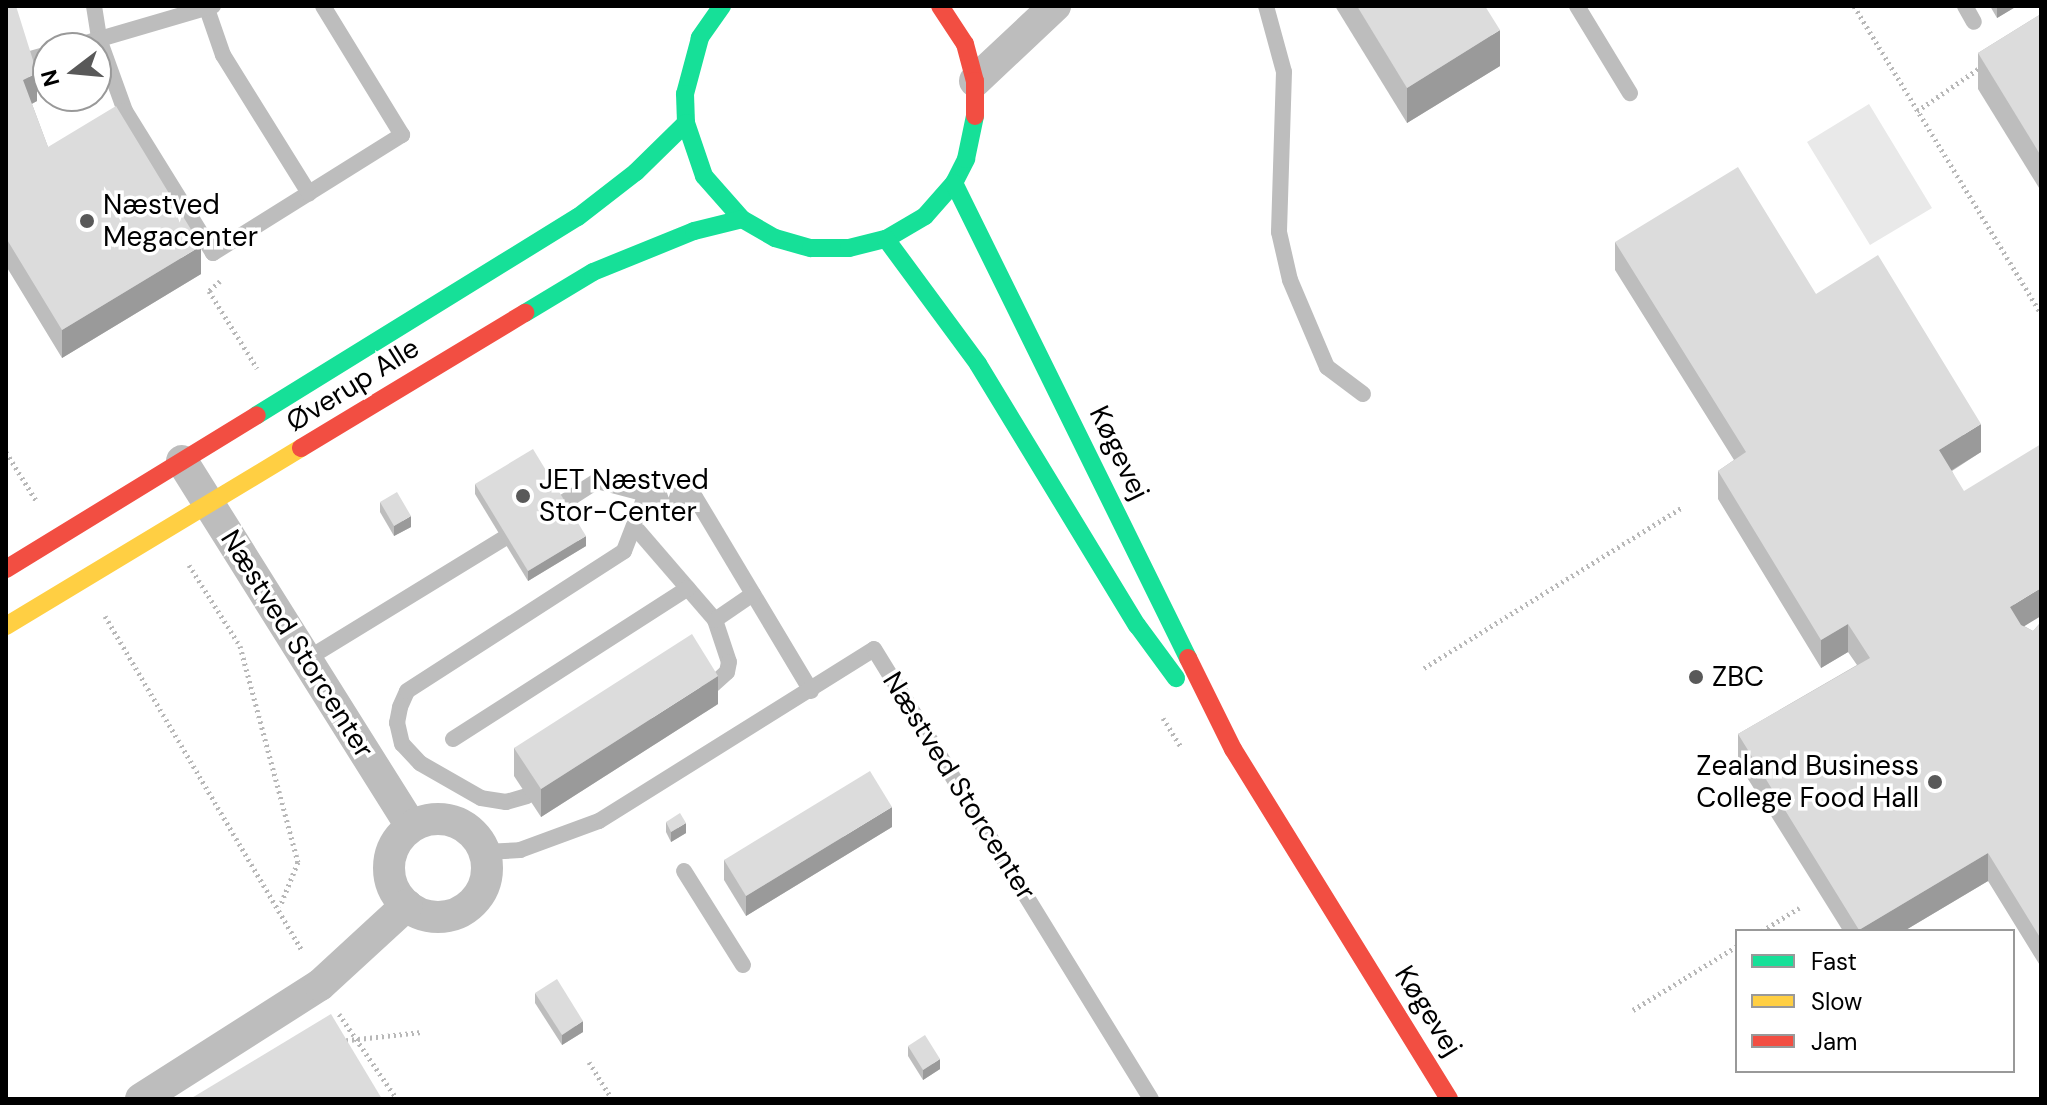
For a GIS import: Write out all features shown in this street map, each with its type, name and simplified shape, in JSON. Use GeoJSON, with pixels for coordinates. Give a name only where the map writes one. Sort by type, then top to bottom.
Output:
{"type":"FeatureCollection","features":[{"type":"Feature","properties":{"kind":"street"},"geometry":{"type":"LineString","coordinates":[[722,6],[690,65],[686,123],[704,176],[742,219],[775,238],[811,248],[849,248],[886,239],[925,216],[954,183],[974,134],[975,81],[965,44],[950,8]]}},
{"type":"Feature","properties":{"kind":"street"},"geometry":{"type":"LineString","coordinates":[[975,81],[1055,6]]}},
{"type":"Feature","properties":{"kind":"street","name":"Øverup Alle"},"geometry":{"type":"LineString","coordinates":[[6,569],[578,217],[636,172],[686,123]]}},
{"type":"Feature","properties":{"kind":"street","name":"Køgevej"},"geometry":{"type":"LineString","coordinates":[[954,183],[1233,749],[1449,1099]]}},
{"type":"Feature","properties":{"kind":"street","name":"Øverup Alle"},"geometry":{"type":"LineString","coordinates":[[6,626],[593,272],[652,246],[742,219]]}},
{"type":"Feature","properties":{"kind":"street","name":"Køgevej"},"geometry":{"type":"LineString","coordinates":[[886,239],[978,364],[1137,625],[1233,749]]}},
{"type":"Feature","properties":{"kind":"street","name":"Næstved Storcenter"},"geometry":{"type":"LineString","coordinates":[[182,461],[411,826]]}},
{"type":"Feature","properties":{"kind":"street"},"geometry":{"type":"LineString","coordinates":[[425,820],[454,821],[467,828],[484,852],[484,883],[465,908],[436,916],[407,905],[396,894],[389,864],[392,849],[411,826],[425,820]]}},
{"type":"Feature","properties":{"kind":"street"},"geometry":{"type":"LineString","coordinates":[[141,1099],[320,985],[407,905]]}},
{"type":"Feature","properties":{"kind":"lane"},"geometry":{"type":"LineString","coordinates":[[94,6],[98,32]]}},
{"type":"Feature","properties":{"kind":"lane"},"geometry":{"type":"LineString","coordinates":[[112,75],[125,111],[213,253],[402,135],[323,6]]}},
{"type":"Feature","properties":{"kind":"lane"},"geometry":{"type":"LineString","coordinates":[[1266,6],[1284,72],[1279,232],[1290,280],[1327,367],[1363,394]]}},
{"type":"Feature","properties":{"kind":"lane"},"geometry":{"type":"LineString","coordinates":[[1577,6],[1630,93]]}},
{"type":"Feature","properties":{"kind":"lane"},"geometry":{"type":"LineString","coordinates":[[1965,6],[1974,22]]}},
{"type":"Feature","properties":{"kind":"lane"},"geometry":{"type":"LineString","coordinates":[[112,35],[209,7],[223,55],[309,193]]}},
{"type":"Feature","properties":{"kind":"lane"},"geometry":{"type":"LineString","coordinates":[[6,66],[32,59]]}},
{"type":"Feature","properties":{"kind":"lane"},"geometry":{"type":"LineString","coordinates":[[561,504],[597,481],[646,494],[695,497],[811,691]]}},
{"type":"Feature","properties":{"kind":"lane"},"geometry":{"type":"LineString","coordinates":[[527,796],[506,802],[481,798],[420,763],[402,744],[400,707],[407,691],[624,551],[646,494]]}},
{"type":"Feature","properties":{"kind":"lane"},"geometry":{"type":"LineString","coordinates":[[634,526],[715,620],[729,662],[727,672],[708,689]]}},
{"type":"Feature","properties":{"kind":"lane"},"geometry":{"type":"LineString","coordinates":[[307,659],[503,539]]}},
{"type":"Feature","properties":{"kind":"lane"},"geometry":{"type":"LineString","coordinates":[[453,739],[688,588]]}},
{"type":"Feature","properties":{"kind":"lane"},"geometry":{"type":"LineString","coordinates":[[715,620],[753,594]]}},
{"type":"Feature","properties":{"kind":"lane","name":"Næstved Storcenter"},"geometry":{"type":"LineString","coordinates":[[484,852],[520,850],[599,821],[874,649],[1151,1099]]}},
{"type":"Feature","properties":{"kind":"lane"},"geometry":{"type":"LineString","coordinates":[[684,871],[743,965]]}},
{"type":"Feature","properties":{"kind":"path"},"geometry":{"type":"LineString","coordinates":[[1854,6],[2041,314]]}},
{"type":"Feature","properties":{"kind":"path"},"geometry":{"type":"LineString","coordinates":[[1917,111],[1985,64]]}},
{"type":"Feature","properties":{"kind":"path"},"geometry":{"type":"LineString","coordinates":[[213,253],[220,282],[209,291],[259,372]]}},
{"type":"Feature","properties":{"kind":"path"},"geometry":{"type":"LineString","coordinates":[[6,452],[37,503]]}},
{"type":"Feature","properties":{"kind":"path"},"geometry":{"type":"LineString","coordinates":[[1424,668],[1683,507]]}},
{"type":"Feature","properties":{"kind":"path"},"geometry":{"type":"LineString","coordinates":[[187,562],[240,646],[298,862],[279,906]]}},
{"type":"Feature","properties":{"kind":"path"},"geometry":{"type":"LineString","coordinates":[[105,616],[279,906],[320,985],[397,1099]]}},
{"type":"Feature","properties":{"kind":"path"},"geometry":{"type":"LineString","coordinates":[[1765,929],[1799,908]]}},
{"type":"Feature","properties":{"kind":"path"},"geometry":{"type":"LineString","coordinates":[[1633,1010],[1735,947]]}},
{"type":"Feature","properties":{"kind":"path"},"geometry":{"type":"LineString","coordinates":[[328,1045],[355,1037],[422,1032]]}},
{"type":"Feature","properties":{"kind":"path"},"geometry":{"type":"LineString","coordinates":[[589,1062],[612,1099]]}},
{"type":"Feature","properties":{"kind":"shaded area"},"geometry":{"type":"Polygon","coordinates":[[[1869,104],[1932,208],[1870,245],[1807,142],[1869,104]]]}},
{"type":"Feature","properties":{"kind":"building","name":"Næstved Megacenter"},"geometry":{"type":"Polygon","coordinates":[[[6,6],[16,6],[32,57],[32,76],[23,80],[32,112],[35,112],[48,147],[106,112],[112,112],[116,106],[201,246],[62,330],[6,238],[6,6]]]}},
{"type":"Feature","properties":{"kind":"building"},"geometry":{"type":"Polygon","coordinates":[[[1357,6],[1485,6],[1500,30],[1407,88],[1357,6]]]}},
{"type":"Feature","properties":{"kind":"building"},"geometry":{"type":"Polygon","coordinates":[[[2041,14],[2041,156],[1978,53],[2041,14]]]}},
{"type":"Feature","properties":{"kind":"building"},"geometry":{"type":"Polygon","coordinates":[[[1738,167],[1816,294],[1878,255],[1981,424],[1939,450],[1964,491],[2041,444],[2041,588],[2010,607],[2021,625],[2033,631],[2041,622],[2041,939],[1988,853],[1858,929],[1738,734],[1870,658],[1848,624],[1821,640],[1718,471],[1746,452],[1615,242],[1738,167]]]}},
{"type":"Feature","properties":{"kind":"building"},"geometry":{"type":"Polygon","coordinates":[[[533,449],[586,536],[528,571],[475,484],[533,449]]]}},
{"type":"Feature","properties":{"kind":"building"},"geometry":{"type":"Polygon","coordinates":[[[397,492],[411,516],[394,526],[380,502],[397,492]]]}},
{"type":"Feature","properties":{"kind":"building"},"geometry":{"type":"Polygon","coordinates":[[[692,634],[718,676],[541,789],[514,748],[692,634]]]}},
{"type":"Feature","properties":{"kind":"building"},"geometry":{"type":"Polygon","coordinates":[[[870,771],[892,807],[746,896],[724,860],[870,771]]]}},
{"type":"Feature","properties":{"kind":"building"},"geometry":{"type":"Polygon","coordinates":[[[680,813],[686,823],[671,832],[666,822],[680,813]]]}},
{"type":"Feature","properties":{"kind":"building"},"geometry":{"type":"Polygon","coordinates":[[[557,979],[583,1021],[562,1035],[535,993],[557,979]]]}},
{"type":"Feature","properties":{"kind":"building"},"geometry":{"type":"Polygon","coordinates":[[[331,1014],[382,1099],[190,1099],[331,1014]]]}},
{"type":"Feature","properties":{"kind":"building"},"geometry":{"type":"Polygon","coordinates":[[[925,1035],[940,1059],[923,1070],[908,1046],[925,1035]]]}},
{"type":"Feature","properties":{"kind":"traffic: fast"},"geometry":{"type":"LineString","coordinates":[[722,6],[700,38],[685,94],[686,123],[704,176],[742,219],[775,238],[811,248],[849,248],[886,239],[925,216],[954,183],[966,159],[975,116]]}},
{"type":"Feature","properties":{"kind":"traffic: fast"},"geometry":{"type":"LineString","coordinates":[[257,415],[578,217],[636,172],[686,123]]}},
{"type":"Feature","properties":{"kind":"traffic: fast"},"geometry":{"type":"LineString","coordinates":[[954,183],[1188,658]]}},
{"type":"Feature","properties":{"kind":"traffic: fast"},"geometry":{"type":"LineString","coordinates":[[525,313],[593,272],[694,231],[742,219]]}},
{"type":"Feature","properties":{"kind":"traffic: fast"},"geometry":{"type":"LineString","coordinates":[[886,239],[978,364],[1137,625],[1176,678]]}},
{"type":"Feature","properties":{"kind":"traffic: slow"},"geometry":{"type":"LineString","coordinates":[[6,626],[301,448]]}},
{"type":"Feature","properties":{"kind":"traffic: jam"},"geometry":{"type":"LineString","coordinates":[[940,6],[965,44],[975,81],[975,116]]}},
{"type":"Feature","properties":{"kind":"traffic: jam"},"geometry":{"type":"LineString","coordinates":[[301,448],[525,313]]}},
{"type":"Feature","properties":{"kind":"traffic: jam"},"geometry":{"type":"LineString","coordinates":[[6,569],[257,415]]}},
{"type":"Feature","properties":{"kind":"traffic: jam"},"geometry":{"type":"LineString","coordinates":[[1188,658],[1233,749],[1449,1099]]}},
{"type":"Feature","properties":{"kind":"place","name":"Næstved Megacenter"},"geometry":{"type":"Point","coordinates":[87,221]}},
{"type":"Feature","properties":{"kind":"place","name":"JET Næstved Stor-Center"},"geometry":{"type":"Point","coordinates":[523,496]}},
{"type":"Feature","properties":{"kind":"place","name":"ZBC"},"geometry":{"type":"Point","coordinates":[1696,677]}},
{"type":"Feature","properties":{"kind":"place","name":"Zealand Business College Food Hall"},"geometry":{"type":"Point","coordinates":[1935,782]}}]}
